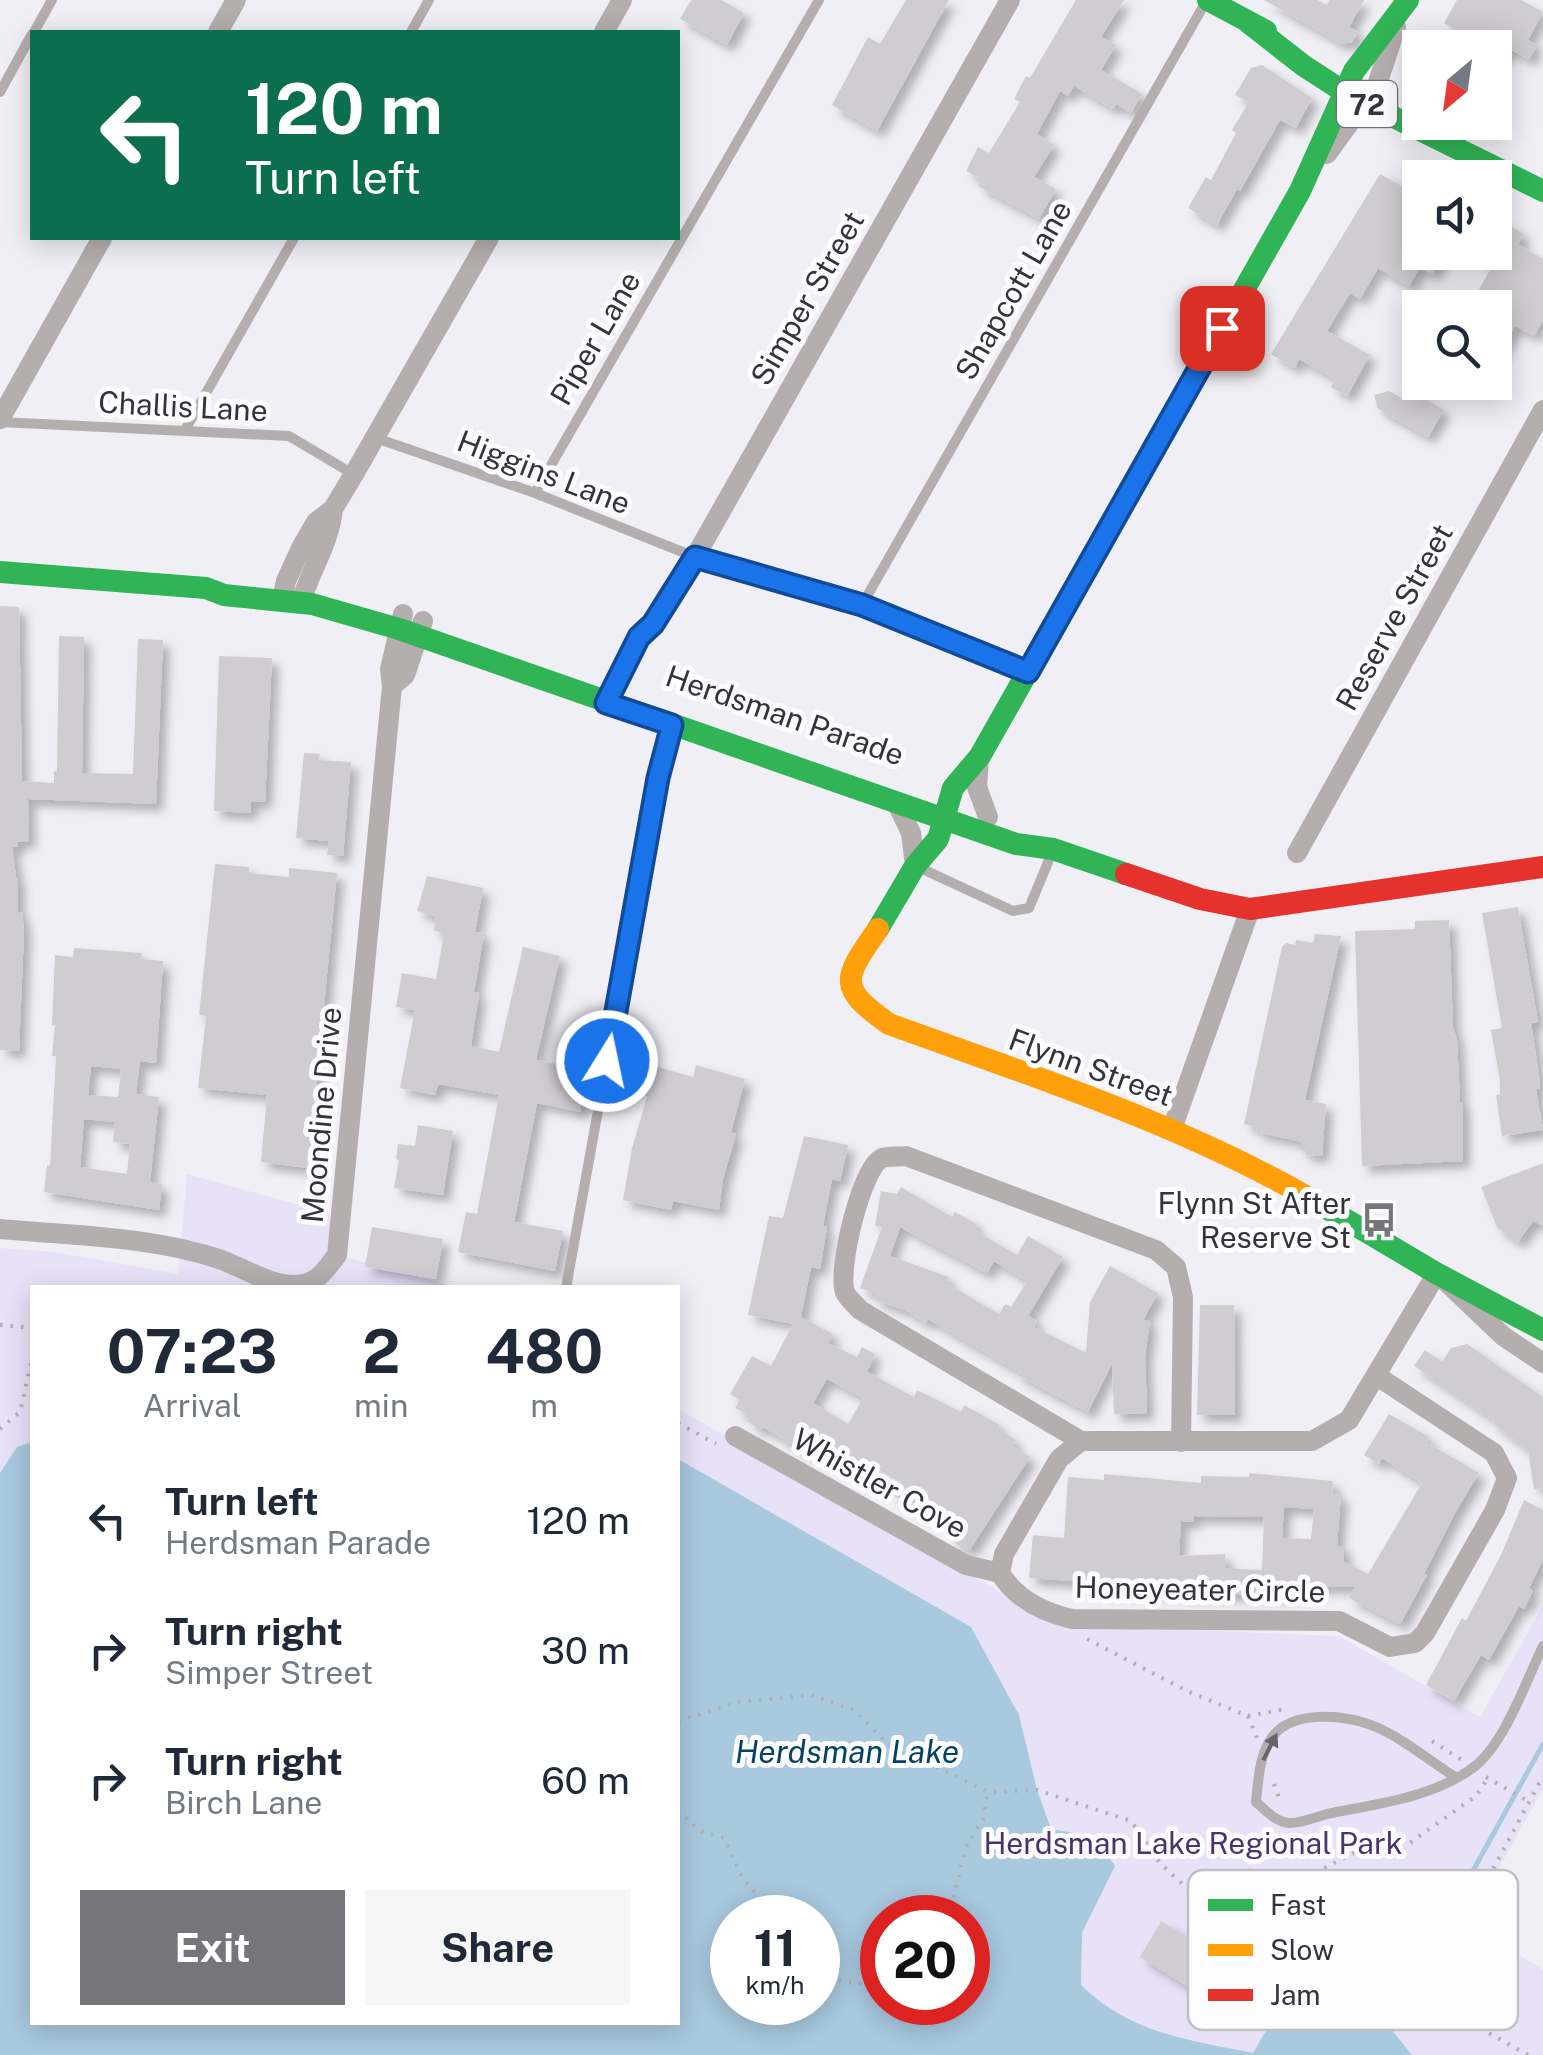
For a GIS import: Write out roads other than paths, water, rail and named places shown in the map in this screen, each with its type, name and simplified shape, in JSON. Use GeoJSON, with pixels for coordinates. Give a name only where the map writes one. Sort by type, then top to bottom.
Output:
{"type":"FeatureCollection","features":[{"type":"Feature","properties":{"kind":"main road","name":"72"},"geometry":{"type":"LineString","coordinates":[[1207,0],[1489,160]]}},
{"type":"Feature","properties":{"kind":"main road","name":"Flynn Street"},"geometry":{"type":"LineString","coordinates":[[1404,8],[1348,81],[1300,191],[980,756],[954,788],[938,839],[916,866],[851,974],[852,986],[858,1002],[888,1024],[1172,1129],[1306,1195],[1436,1274],[1513,1310],[1543,1330]]}},
{"type":"Feature","properties":{"kind":"main road","name":"72"},"geometry":{"type":"LineString","coordinates":[[1372,94],[1402,105]]}},
{"type":"Feature","properties":{"kind":"main road","name":"72"},"geometry":{"type":"LineString","coordinates":[[1461,140],[1490,160]]}},
{"type":"Feature","properties":{"kind":"main road","name":"72"},"geometry":{"type":"LineString","coordinates":[[1512,173],[1543,190]]}},
{"type":"Feature","properties":{"kind":"main road","name":"Herdsman Parade"},"geometry":{"type":"LineString","coordinates":[[0,572],[206,588],[226,579],[294,591],[337,591],[411,625],[947,812],[1016,844],[1053,849],[1200,899],[1250,909],[1543,867]]}},
{"type":"Feature","properties":{"kind":"main road","name":"Herdsman Parade"},"geometry":{"type":"LineString","coordinates":[[615,697],[672,725],[896,804],[988,817],[1021,829],[1053,849]]}},
{"type":"Feature","properties":{"kind":"street"},"geometry":{"type":"LineString","coordinates":[[219,30],[236,0]]}},
{"type":"Feature","properties":{"kind":"street"},"geometry":{"type":"LineString","coordinates":[[605,30],[622,0]]}},
{"type":"Feature","properties":{"kind":"street","name":"Simper Street"},"geometry":{"type":"LineString","coordinates":[[615,697],[639,637],[653,624],[695,557],[1010,0]]}},
{"type":"Feature","properties":{"kind":"street"},"geometry":{"type":"LineString","coordinates":[[1300,191],[1372,94],[1404,8]]}},
{"type":"Feature","properties":{"kind":"street"},"geometry":{"type":"LineString","coordinates":[[0,421],[101,240]]}},
{"type":"Feature","properties":{"kind":"street"},"geometry":{"type":"LineString","coordinates":[[294,591],[316,522],[333,509],[487,240]]}},
{"type":"Feature","properties":{"kind":"street","name":"Reserve Street"},"geometry":{"type":"LineString","coordinates":[[1297,853],[1543,410]]}},
{"type":"Feature","properties":{"kind":"street","name":"Moondine Drive"},"geometry":{"type":"LineString","coordinates":[[303,1285],[318,1279],[337,1255],[392,686],[405,675],[411,625]]}},
{"type":"Feature","properties":{"kind":"street"},"geometry":{"type":"LineString","coordinates":[[980,756],[977,786],[988,817]]}},
{"type":"Feature","properties":{"kind":"street"},"geometry":{"type":"LineString","coordinates":[[896,804],[911,832],[916,866]]}},
{"type":"Feature","properties":{"kind":"street"},"geometry":{"type":"LineString","coordinates":[[1172,1129],[1250,909]]}},
{"type":"Feature","properties":{"kind":"street"},"geometry":{"type":"LineString","coordinates":[[1182,1442],[1183,1297],[1176,1267],[1156,1250],[906,1156],[882,1158],[868,1172],[844,1274],[845,1294],[860,1310],[1081,1440],[1182,1442],[1312,1441],[1348,1420],[1436,1274]]}},
{"type":"Feature","properties":{"kind":"street","name":"Moondine Drive"},"geometry":{"type":"LineString","coordinates":[[0,1230],[162,1244],[295,1285]]}},
{"type":"Feature","properties":{"kind":"street","name":"Flynn Street"},"geometry":{"type":"LineString","coordinates":[[1436,1274],[1503,1336],[1543,1363]]}},
{"type":"Feature","properties":{"kind":"street","name":"Honeyeater Circle"},"geometry":{"type":"LineString","coordinates":[[1000,1572],[1012,1592],[1052,1614],[1072,1619],[1339,1621],[1390,1646],[1415,1642],[1425,1632],[1495,1510],[1506,1478],[1494,1453],[1377,1376]]}},
{"type":"Feature","properties":{"kind":"street","name":"Whistler Cove"},"geometry":{"type":"LineString","coordinates":[[735,1436],[966,1565],[1000,1572]]}},
{"type":"Feature","properties":{"kind":"street"},"geometry":{"type":"LineString","coordinates":[[1000,1572],[1004,1554],[1058,1459],[1081,1440]]}},
{"type":"Feature","properties":{"kind":"lane"},"geometry":{"type":"LineString","coordinates":[[35,30],[52,0]]}},
{"type":"Feature","properties":{"kind":"lane"},"geometry":{"type":"LineString","coordinates":[[412,30],[429,0]]}},
{"type":"Feature","properties":{"kind":"lane","name":"Piper Lane"},"geometry":{"type":"LineString","coordinates":[[535,493],[819,0]]}},
{"type":"Feature","properties":{"kind":"lane","name":"Shapcott Lane"},"geometry":{"type":"LineString","coordinates":[[862,605],[1207,0]]}},
{"type":"Feature","properties":{"kind":"lane"},"geometry":{"type":"LineString","coordinates":[[0,92],[30,39]]}},
{"type":"Feature","properties":{"kind":"lane"},"geometry":{"type":"LineString","coordinates":[[185,430],[293,240]]}},
{"type":"Feature","properties":{"kind":"lane","name":"Challis Lane"},"geometry":{"type":"LineString","coordinates":[[0,421],[290,436],[354,474]]}},
{"type":"Feature","properties":{"kind":"lane","name":"Higgins Lane"},"geometry":{"type":"LineString","coordinates":[[376,438],[535,493],[695,557],[862,605],[1028,672]]}},
{"type":"Feature","properties":{"kind":"lane"},"geometry":{"type":"LineString","coordinates":[[567,1285],[658,778],[672,725]]}},
{"type":"Feature","properties":{"kind":"lane"},"geometry":{"type":"LineString","coordinates":[[916,866],[1013,912],[1029,908],[1053,849]]}},
{"type":"Feature","properties":{"kind":"lane"},"geometry":{"type":"LineString","coordinates":[[1455,1777],[1376,1727],[1328,1717],[1303,1719],[1282,1728],[1270,1739],[1256,1802],[1288,1823],[1396,1800],[1455,1777],[1474,1767],[1489,1751],[1543,1646]]}},
{"type":"Feature","properties":{"kind":"water","name":"Herdsman Lake"},"geometry":{"type":"Polygon","coordinates":[[[30,1443],[30,2025],[680,2025],[680,1460],[971,1627],[1019,1715],[1051,1829],[1095,1837],[1115,1866],[1082,1933],[1081,1985],[1100,2001],[1161,2032],[1253,2053],[1266,2030],[1392,2030],[1412,2055],[0,2055],[0,1473],[17,1447],[30,1443]]]}},
{"type":"Feature","properties":{"kind":"waterway"},"geometry":{"type":"LineString","coordinates":[[1473,1870],[1543,1744]]}},
{"type":"Feature","properties":{"kind":"place","name":"Flynn St After Reserve St"},"geometry":{"type":"Point","coordinates":[1379,1220]}},
{"type":"Feature","properties":{"kind":"park label","name":"Herdsman Lake Regional Park"},"geometry":{"type":"Point","coordinates":[1193,1843]}}]}
